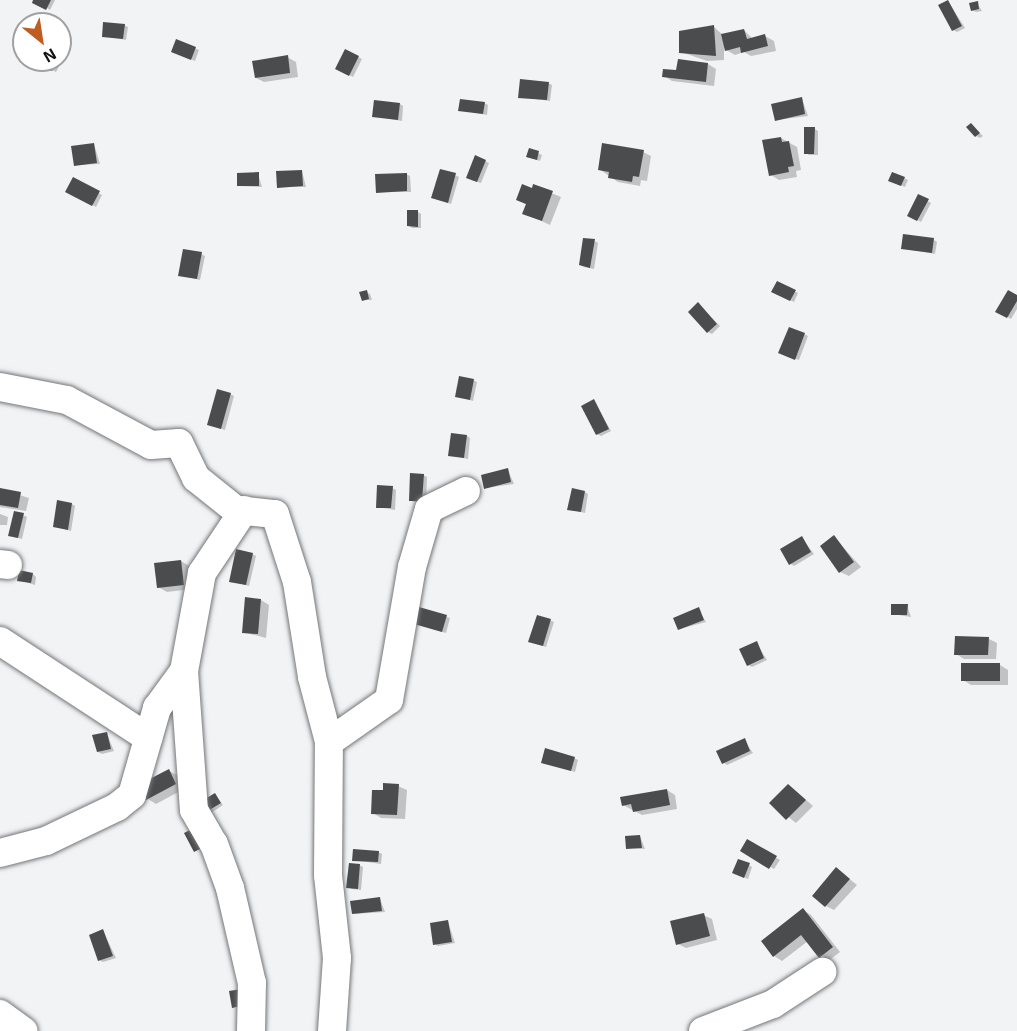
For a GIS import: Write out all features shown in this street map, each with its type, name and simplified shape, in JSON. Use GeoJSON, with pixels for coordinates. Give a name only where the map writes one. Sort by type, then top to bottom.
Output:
{"type":"FeatureCollection","features":[{"type":"Feature","properties":{"kind":"street"},"geometry":{"type":"LineString","coordinates":[[0,387],[67,400],[100,414],[151,445],[179,443],[196,478],[236,510],[275,514],[297,582],[312,677],[329,742],[328,875],[337,958],[332,1031]]}},
{"type":"Feature","properties":{"kind":"street"},"geometry":{"type":"LineString","coordinates":[[329,742],[389,700],[412,567],[429,509],[466,491]]}},
{"type":"Feature","properties":{"kind":"street"},"geometry":{"type":"LineString","coordinates":[[244,510],[202,573],[184,671],[194,810],[214,844],[230,888],[252,983],[251,1031]]}},
{"type":"Feature","properties":{"kind":"street"},"geometry":{"type":"LineString","coordinates":[[0,641],[148,738]]}},
{"type":"Feature","properties":{"kind":"street"},"geometry":{"type":"LineString","coordinates":[[0,853],[35,846],[117,807],[132,795],[157,708],[184,671]]}},
{"type":"Feature","properties":{"kind":"street"},"geometry":{"type":"LineString","coordinates":[[703,1031],[772,1004],[822,972]]}},
{"type":"Feature","properties":{"kind":"street"},"geometry":{"type":"LineString","coordinates":[[0,1014],[23,1031]]}},
{"type":"Feature","properties":{"kind":"building"},"geometry":{"type":"Polygon","coordinates":[[[33,0],[51,0],[46,10],[32,3],[33,0]]]}},
{"type":"Feature","properties":{"kind":"building"},"geometry":{"type":"Polygon","coordinates":[[[948,0],[962,26],[952,31],[938,5],[948,0]]]}},
{"type":"Feature","properties":{"kind":"building"},"geometry":{"type":"Polygon","coordinates":[[[978,1],[979,9],[971,11],[969,3],[978,1]]]}},
{"type":"Feature","properties":{"kind":"building"},"geometry":{"type":"Polygon","coordinates":[[[103,22],[125,24],[123,39],[102,37],[103,22]]]}},
{"type":"Feature","properties":{"kind":"building"},"geometry":{"type":"Polygon","coordinates":[[[714,25],[716,56],[679,53],[679,31],[714,25]]]}},
{"type":"Feature","properties":{"kind":"building"},"geometry":{"type":"Polygon","coordinates":[[[744,29],[747,39],[765,34],[768,46],[741,53],[740,47],[725,51],[721,34],[744,29]]]}},
{"type":"Feature","properties":{"kind":"building"},"geometry":{"type":"Polygon","coordinates":[[[176,39],[196,47],[191,60],[171,52],[176,39]]]}},
{"type":"Feature","properties":{"kind":"building"},"geometry":{"type":"Polygon","coordinates":[[[345,49],[359,56],[349,76],[335,69],[345,49]]]}},
{"type":"Feature","properties":{"kind":"building"},"geometry":{"type":"Polygon","coordinates":[[[288,55],[290,73],[255,78],[252,61],[288,55]]]}},
{"type":"Feature","properties":{"kind":"building"},"geometry":{"type":"Polygon","coordinates":[[[678,59],[708,63],[706,82],[662,77],[663,69],[676,70],[678,59]]]}},
{"type":"Feature","properties":{"kind":"building"},"geometry":{"type":"Polygon","coordinates":[[[520,79],[549,82],[547,100],[518,98],[520,79]]]}},
{"type":"Feature","properties":{"kind":"building"},"geometry":{"type":"Polygon","coordinates":[[[802,97],[805,114],[775,121],[771,104],[802,97]]]}},
{"type":"Feature","properties":{"kind":"building"},"geometry":{"type":"Polygon","coordinates":[[[460,99],[485,102],[483,114],[458,111],[460,99]]]}},
{"type":"Feature","properties":{"kind":"building"},"geometry":{"type":"Polygon","coordinates":[[[374,100],[400,103],[398,120],[372,117],[374,100]]]}},
{"type":"Feature","properties":{"kind":"building"},"geometry":{"type":"Polygon","coordinates":[[[971,123],[980,133],[975,137],[966,127],[971,123]]]}},
{"type":"Feature","properties":{"kind":"building"},"geometry":{"type":"Polygon","coordinates":[[[804,127],[815,127],[814,154],[804,154],[804,127]]]}},
{"type":"Feature","properties":{"kind":"building"},"geometry":{"type":"Polygon","coordinates":[[[781,137],[782,142],[789,141],[794,166],[788,167],[789,172],[769,176],[762,140],[781,137]]]}},
{"type":"Feature","properties":{"kind":"building"},"geometry":{"type":"Polygon","coordinates":[[[94,143],[97,163],[74,166],[71,146],[94,143]]]}},
{"type":"Feature","properties":{"kind":"building"},"geometry":{"type":"Polygon","coordinates":[[[602,143],[644,150],[639,177],[633,176],[632,182],[608,178],[609,172],[598,170],[602,143]]]}},
{"type":"Feature","properties":{"kind":"building"},"geometry":{"type":"Polygon","coordinates":[[[529,148],[539,151],[537,160],[526,157],[529,148]]]}},
{"type":"Feature","properties":{"kind":"building"},"geometry":{"type":"Polygon","coordinates":[[[475,155],[486,160],[477,182],[466,178],[475,155]]]}},
{"type":"Feature","properties":{"kind":"building"},"geometry":{"type":"Polygon","coordinates":[[[440,169],[456,173],[448,203],[431,198],[440,169]]]}},
{"type":"Feature","properties":{"kind":"building"},"geometry":{"type":"Polygon","coordinates":[[[302,170],[303,186],[277,188],[276,171],[302,170]]]}},
{"type":"Feature","properties":{"kind":"building"},"geometry":{"type":"Polygon","coordinates":[[[259,172],[259,186],[237,186],[237,173],[259,172]]]}},
{"type":"Feature","properties":{"kind":"building"},"geometry":{"type":"Polygon","coordinates":[[[892,172],[905,177],[901,186],[888,181],[892,172]]]}},
{"type":"Feature","properties":{"kind":"building"},"geometry":{"type":"Polygon","coordinates":[[[407,173],[407,191],[376,193],[375,174],[407,173]]]}},
{"type":"Feature","properties":{"kind":"building"},"geometry":{"type":"Polygon","coordinates":[[[73,177],[100,191],[92,206],[65,192],[73,177]]]}},
{"type":"Feature","properties":{"kind":"building"},"geometry":{"type":"Polygon","coordinates":[[[522,184],[532,188],[533,184],[553,191],[542,221],[522,214],[526,204],[516,200],[522,184]]]}},
{"type":"Feature","properties":{"kind":"building"},"geometry":{"type":"Polygon","coordinates":[[[918,194],[929,199],[917,221],[907,216],[918,194]]]}},
{"type":"Feature","properties":{"kind":"building"},"geometry":{"type":"Polygon","coordinates":[[[407,210],[418,210],[418,227],[407,226],[407,210]]]}},
{"type":"Feature","properties":{"kind":"building"},"geometry":{"type":"Polygon","coordinates":[[[903,234],[934,238],[932,253],[901,249],[903,234]]]}},
{"type":"Feature","properties":{"kind":"building"},"geometry":{"type":"Polygon","coordinates":[[[583,238],[595,239],[590,268],[579,265],[583,238]]]}},
{"type":"Feature","properties":{"kind":"building"},"geometry":{"type":"Polygon","coordinates":[[[183,249],[202,252],[197,279],[178,276],[183,249]]]}},
{"type":"Feature","properties":{"kind":"building"},"geometry":{"type":"Polygon","coordinates":[[[777,281],[796,290],[790,301],[771,292],[777,281]]]}},
{"type":"Feature","properties":{"kind":"building"},"geometry":{"type":"Polygon","coordinates":[[[367,290],[369,299],[362,301],[359,292],[367,290]]]}},
{"type":"Feature","properties":{"kind":"building"},"geometry":{"type":"Polygon","coordinates":[[[1008,290],[1017,295],[1017,301],[1007,318],[995,312],[1008,290]]]}},
{"type":"Feature","properties":{"kind":"building"},"geometry":{"type":"Polygon","coordinates":[[[698,302],[717,324],[707,333],[688,312],[698,302]]]}},
{"type":"Feature","properties":{"kind":"building"},"geometry":{"type":"Polygon","coordinates":[[[789,327],[805,333],[795,360],[778,353],[789,327]]]}},
{"type":"Feature","properties":{"kind":"building"},"geometry":{"type":"Polygon","coordinates":[[[459,376],[474,379],[470,400],[455,397],[459,376]]]}},
{"type":"Feature","properties":{"kind":"building"},"geometry":{"type":"Polygon","coordinates":[[[217,389],[231,393],[221,429],[207,425],[217,389]]]}},
{"type":"Feature","properties":{"kind":"building"},"geometry":{"type":"Polygon","coordinates":[[[594,399],[609,429],[596,435],[581,406],[594,399]]]}},
{"type":"Feature","properties":{"kind":"building"},"geometry":{"type":"Polygon","coordinates":[[[451,433],[467,435],[464,458],[448,456],[451,433]]]}},
{"type":"Feature","properties":{"kind":"building"},"geometry":{"type":"Polygon","coordinates":[[[508,468],[511,482],[484,489],[481,475],[508,468]]]}},
{"type":"Feature","properties":{"kind":"building"},"geometry":{"type":"Polygon","coordinates":[[[410,473],[424,474],[422,501],[409,501],[410,473]]]}},
{"type":"Feature","properties":{"kind":"building"},"geometry":{"type":"Polygon","coordinates":[[[377,485],[393,486],[391,508],[376,508],[377,485]]]}},
{"type":"Feature","properties":{"kind":"building"},"geometry":{"type":"Polygon","coordinates":[[[0,488],[21,492],[18,508],[0,505],[0,488]]]}},
{"type":"Feature","properties":{"kind":"building"},"geometry":{"type":"Polygon","coordinates":[[[572,488],[585,491],[581,512],[567,510],[572,488]]]}},
{"type":"Feature","properties":{"kind":"building"},"geometry":{"type":"Polygon","coordinates":[[[57,500],[72,503],[68,530],[53,527],[57,500]]]}},
{"type":"Feature","properties":{"kind":"building"},"geometry":{"type":"Polygon","coordinates":[[[14,511],[24,513],[18,538],[8,536],[14,511]]]}},
{"type":"Feature","properties":{"kind":"building"},"geometry":{"type":"Polygon","coordinates":[[[834,535],[854,562],[839,573],[820,546],[834,535]]]}},
{"type":"Feature","properties":{"kind":"building"},"geometry":{"type":"Polygon","coordinates":[[[802,536],[811,552],[789,565],[780,549],[802,536]]]}},
{"type":"Feature","properties":{"kind":"building"},"geometry":{"type":"Polygon","coordinates":[[[236,549],[253,553],[246,585],[229,582],[236,549]]]}},
{"type":"Feature","properties":{"kind":"building"},"geometry":{"type":"Polygon","coordinates":[[[181,560],[184,585],[157,588],[154,563],[181,560]]]}},
{"type":"Feature","properties":{"kind":"building"},"geometry":{"type":"Polygon","coordinates":[[[19,570],[33,573],[31,583],[17,581],[19,570]]]}},
{"type":"Feature","properties":{"kind":"building"},"geometry":{"type":"Polygon","coordinates":[[[245,597],[261,599],[258,634],[242,633],[245,597]]]}},
{"type":"Feature","properties":{"kind":"building"},"geometry":{"type":"Polygon","coordinates":[[[891,604],[908,604],[907,615],[891,615],[891,604]]]}},
{"type":"Feature","properties":{"kind":"building"},"geometry":{"type":"Polygon","coordinates":[[[419,607],[447,615],[442,632],[414,624],[419,607]]]}},
{"type":"Feature","properties":{"kind":"building"},"geometry":{"type":"Polygon","coordinates":[[[699,607],[704,620],[678,630],[673,618],[699,607]]]}},
{"type":"Feature","properties":{"kind":"building"},"geometry":{"type":"Polygon","coordinates":[[[537,615],[551,619],[543,646],[528,642],[537,615]]]}},
{"type":"Feature","properties":{"kind":"building"},"geometry":{"type":"Polygon","coordinates":[[[955,636],[989,637],[988,655],[954,655],[955,636]]]}},
{"type":"Feature","properties":{"kind":"building"},"geometry":{"type":"Polygon","coordinates":[[[757,641],[764,658],[747,666],[739,649],[757,641]]]}},
{"type":"Feature","properties":{"kind":"building"},"geometry":{"type":"Polygon","coordinates":[[[961,663],[1000,663],[1000,681],[961,681],[961,663]]]}},
{"type":"Feature","properties":{"kind":"building"},"geometry":{"type":"Polygon","coordinates":[[[107,732],[111,749],[97,752],[92,735],[107,732]]]}},
{"type":"Feature","properties":{"kind":"building"},"geometry":{"type":"Polygon","coordinates":[[[745,738],[750,751],[722,764],[716,751],[745,738]]]}},
{"type":"Feature","properties":{"kind":"building"},"geometry":{"type":"Polygon","coordinates":[[[545,748],[575,757],[571,771],[541,763],[545,748]]]}},
{"type":"Feature","properties":{"kind":"building"},"geometry":{"type":"Polygon","coordinates":[[[169,769],[176,784],[146,800],[138,785],[169,769]]]}},
{"type":"Feature","properties":{"kind":"building"},"geometry":{"type":"Polygon","coordinates":[[[383,783],[399,784],[397,815],[371,814],[372,790],[383,790],[383,783]]]}},
{"type":"Feature","properties":{"kind":"building"},"geometry":{"type":"Polygon","coordinates":[[[788,784],[806,800],[786,820],[769,803],[788,784]]]}},
{"type":"Feature","properties":{"kind":"building"},"geometry":{"type":"Polygon","coordinates":[[[667,789],[670,805],[633,812],[631,804],[622,806],[620,797],[667,789]]]}},
{"type":"Feature","properties":{"kind":"building"},"geometry":{"type":"Polygon","coordinates":[[[215,793],[221,803],[206,812],[200,802],[215,793]]]}},
{"type":"Feature","properties":{"kind":"building"},"geometry":{"type":"Polygon","coordinates":[[[196,827],[206,846],[194,852],[184,833],[196,827]]]}},
{"type":"Feature","properties":{"kind":"building"},"geometry":{"type":"Polygon","coordinates":[[[640,835],[642,848],[626,849],[625,836],[640,835]]]}},
{"type":"Feature","properties":{"kind":"building"},"geometry":{"type":"Polygon","coordinates":[[[747,839],[777,856],[769,869],[740,851],[747,839]]]}},
{"type":"Feature","properties":{"kind":"building"},"geometry":{"type":"Polygon","coordinates":[[[353,849],[379,851],[378,862],[352,861],[353,849]]]}},
{"type":"Feature","properties":{"kind":"building"},"geometry":{"type":"Polygon","coordinates":[[[738,859],[750,863],[744,878],[732,873],[738,859]]]}},
{"type":"Feature","properties":{"kind":"building"},"geometry":{"type":"Polygon","coordinates":[[[349,863],[360,864],[358,889],[346,888],[349,863]]]}},
{"type":"Feature","properties":{"kind":"building"},"geometry":{"type":"Polygon","coordinates":[[[836,867],[850,879],[825,907],[812,896],[836,867]]]}},
{"type":"Feature","properties":{"kind":"building"},"geometry":{"type":"Polygon","coordinates":[[[380,897],[382,911],[352,914],[350,901],[380,897]]]}},
{"type":"Feature","properties":{"kind":"building"},"geometry":{"type":"Polygon","coordinates":[[[803,908],[833,947],[819,958],[801,935],[773,957],[761,941],[803,908]]]}},
{"type":"Feature","properties":{"kind":"building"},"geometry":{"type":"Polygon","coordinates":[[[704,913],[710,936],[676,945],[670,921],[704,913]]]}},
{"type":"Feature","properties":{"kind":"building"},"geometry":{"type":"Polygon","coordinates":[[[448,920],[452,942],[433,945],[430,923],[448,920]]]}},
{"type":"Feature","properties":{"kind":"building"},"geometry":{"type":"Polygon","coordinates":[[[103,929],[113,956],[98,961],[89,935],[103,929]]]}},
{"type":"Feature","properties":{"kind":"building"},"geometry":{"type":"Polygon","coordinates":[[[242,989],[245,1005],[232,1008],[229,991],[242,989]]]}}]}
